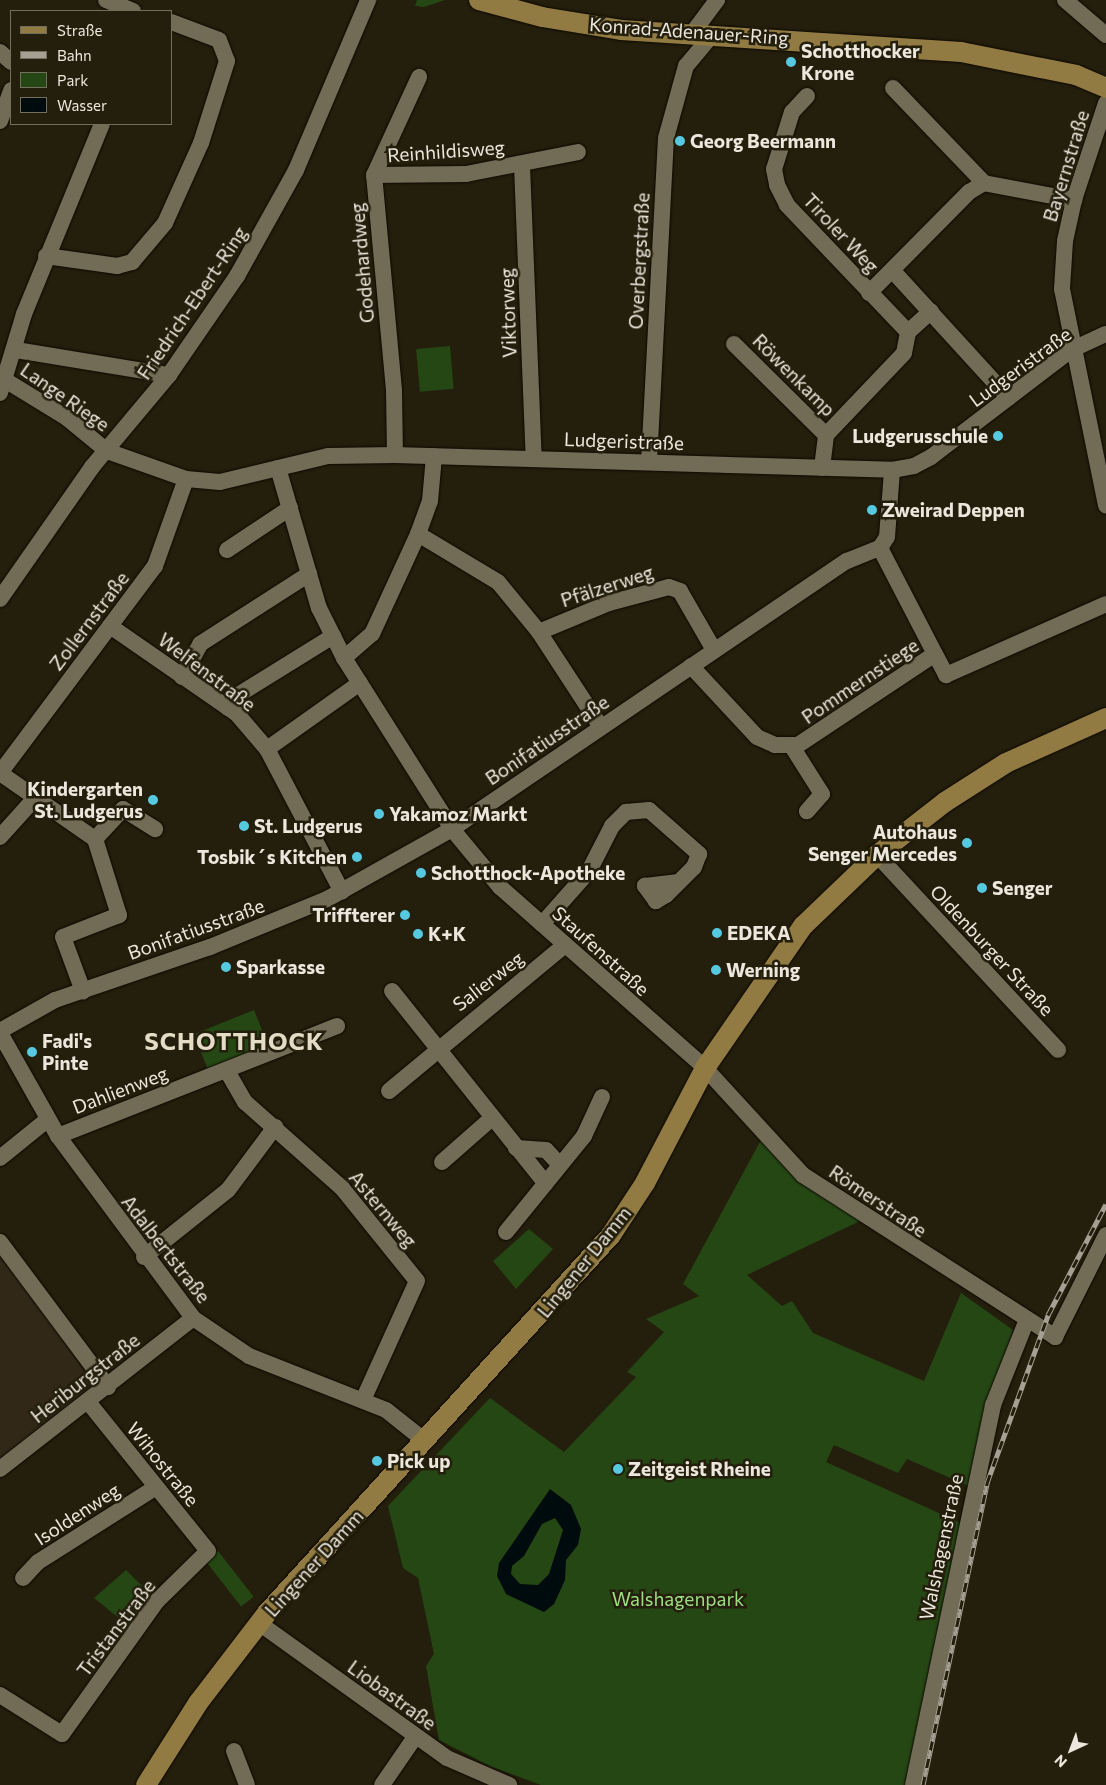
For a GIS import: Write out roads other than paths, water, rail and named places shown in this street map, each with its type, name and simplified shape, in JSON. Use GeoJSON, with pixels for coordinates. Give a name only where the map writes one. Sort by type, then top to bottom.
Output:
{"type":"FeatureCollection","features":[{"type":"Feature","properties":{"kind":"main road","name":"Konrad-Adenauer-Ring"},"geometry":{"type":"LineString","coordinates":[[479,0],[542,17],[670,33],[961,52],[1076,76],[1106,88]]}},
{"type":"Feature","properties":{"kind":"main road","name":"Lingener Damm"},"geometry":{"type":"LineString","coordinates":[[146,1785],[198,1703],[259,1623],[611,1235],[645,1183],[705,1068],[802,926],[877,855],[945,802],[1006,763],[1106,718]]}},
{"type":"Feature","properties":{"kind":"street"},"geometry":{"type":"LineString","coordinates":[[106,0],[131,10]]}},
{"type":"Feature","properties":{"kind":"street","name":"Friedrich-Ebert-Ring"},"geometry":{"type":"LineString","coordinates":[[0,599],[107,451],[169,375],[237,276],[289,185],[334,88],[368,0]]}},
{"type":"Feature","properties":{"kind":"street"},"geometry":{"type":"LineString","coordinates":[[1065,0],[1106,35]]}},
{"type":"Feature","properties":{"kind":"street"},"geometry":{"type":"LineString","coordinates":[[691,35],[714,5]]}},
{"type":"Feature","properties":{"kind":"street"},"geometry":{"type":"LineString","coordinates":[[714,5],[719,36]]}},
{"type":"Feature","properties":{"kind":"street"},"geometry":{"type":"LineString","coordinates":[[46,256],[117,266],[132,262],[165,223],[201,143],[227,61],[219,40],[172,22]]}},
{"type":"Feature","properties":{"kind":"street"},"geometry":{"type":"LineString","coordinates":[[670,33],[682,45],[686,66]]}},
{"type":"Feature","properties":{"kind":"street","name":"Overbergstraße"},"geometry":{"type":"LineString","coordinates":[[648,462],[666,138],[686,66],[719,36]]}},
{"type":"Feature","properties":{"kind":"street"},"geometry":{"type":"LineString","coordinates":[[0,52],[10,61]]}},
{"type":"Feature","properties":{"kind":"street","name":"Godehardweg"},"geometry":{"type":"LineString","coordinates":[[395,455],[394,390],[374,175],[419,77]]}},
{"type":"Feature","properties":{"kind":"street"},"geometry":{"type":"LineString","coordinates":[[893,88],[984,183],[1074,200]]}},
{"type":"Feature","properties":{"kind":"street"},"geometry":{"type":"LineString","coordinates":[[0,121],[10,93]]}},
{"type":"Feature","properties":{"kind":"street","name":"Tiroler Weg"},"geometry":{"type":"LineString","coordinates":[[807,96],[792,112],[774,169],[777,185],[787,205],[908,332]]}},
{"type":"Feature","properties":{"kind":"street","name":"Bayernstraße"},"geometry":{"type":"LineString","coordinates":[[1106,103],[1074,200],[1065,241],[1062,289],[1072,350],[1106,506]]}},
{"type":"Feature","properties":{"kind":"street"},"geometry":{"type":"LineString","coordinates":[[2,383],[16,350],[21,323],[46,256],[102,125]]}},
{"type":"Feature","properties":{"kind":"street","name":"Reinhildisweg"},"geometry":{"type":"LineString","coordinates":[[374,175],[466,174],[522,166],[578,152]]}},
{"type":"Feature","properties":{"kind":"street","name":"Viktorweg"},"geometry":{"type":"LineString","coordinates":[[522,166],[534,459]]}},
{"type":"Feature","properties":{"kind":"street"},"geometry":{"type":"LineString","coordinates":[[869,293],[969,192],[984,183]]}},
{"type":"Feature","properties":{"kind":"street","name":"Tiroler Weg"},"geometry":{"type":"LineString","coordinates":[[892,270],[1010,398]]}},
{"type":"Feature","properties":{"kind":"street"},"geometry":{"type":"LineString","coordinates":[[908,332],[931,311]]}},
{"type":"Feature","properties":{"kind":"street","name":"Röwenkamp"},"geometry":{"type":"LineString","coordinates":[[822,468],[826,435],[904,353],[908,332]]}},
{"type":"Feature","properties":{"kind":"street","name":"Ludgeristraße"},"geometry":{"type":"LineString","coordinates":[[107,451],[186,479],[220,482],[328,456],[395,455],[892,470],[914,466],[932,457],[1072,350],[1106,334]]}},
{"type":"Feature","properties":{"kind":"street","name":"Röwenkamp"},"geometry":{"type":"LineString","coordinates":[[734,344],[826,435]]}},
{"type":"Feature","properties":{"kind":"street"},"geometry":{"type":"LineString","coordinates":[[16,350],[169,375]]}},
{"type":"Feature","properties":{"kind":"street","name":"Lange Riege"},"geometry":{"type":"LineString","coordinates":[[2,383],[107,451]]}},
{"type":"Feature","properties":{"kind":"street"},"geometry":{"type":"LineString","coordinates":[[344,658],[372,634],[418,534],[430,501],[434,456]]}},
{"type":"Feature","properties":{"kind":"street","name":"Staufenstraße"},"geometry":{"type":"LineString","coordinates":[[278,468],[309,574],[333,636],[344,658],[452,828],[500,887],[705,1068]]}},
{"type":"Feature","properties":{"kind":"street"},"geometry":{"type":"LineString","coordinates":[[892,470],[887,537],[880,548],[934,654]]}},
{"type":"Feature","properties":{"kind":"street","name":"Zollernstraße"},"geometry":{"type":"LineString","coordinates":[[0,773],[155,566],[186,479]]}},
{"type":"Feature","properties":{"kind":"street"},"geometry":{"type":"LineString","coordinates":[[227,550],[290,508]]}},
{"type":"Feature","properties":{"kind":"street"},"geometry":{"type":"LineString","coordinates":[[418,534],[498,582],[539,632],[601,727]]}},
{"type":"Feature","properties":{"kind":"street","name":"Bonifatiusstraße"},"geometry":{"type":"LineString","coordinates":[[0,1032],[39,1007],[251,931],[342,892],[452,828],[847,561],[880,548]]}},
{"type":"Feature","properties":{"kind":"street"},"geometry":{"type":"LineString","coordinates":[[182,677],[200,644],[309,574]]}},
{"type":"Feature","properties":{"kind":"street","name":"Pfälzerweg"},"geometry":{"type":"LineString","coordinates":[[539,632],[608,603],[669,587],[680,591],[714,650]]}},
{"type":"Feature","properties":{"kind":"street","name":"Pommernstiege"},"geometry":{"type":"LineString","coordinates":[[691,666],[757,736],[775,746],[791,745],[817,734],[934,654],[946,674],[1106,604]]}},
{"type":"Feature","properties":{"kind":"street","name":"Welfenstraße"},"geometry":{"type":"LineString","coordinates":[[110,626],[228,708],[267,749],[342,892]]}},
{"type":"Feature","properties":{"kind":"street"},"geometry":{"type":"LineString","coordinates":[[228,708],[238,695],[333,636]]}},
{"type":"Feature","properties":{"kind":"street"},"geometry":{"type":"LineString","coordinates":[[267,749],[360,683]]}},
{"type":"Feature","properties":{"kind":"street","name":"Pommernstiege"},"geometry":{"type":"LineString","coordinates":[[791,745],[822,794],[807,811]]}},
{"type":"Feature","properties":{"kind":"street"},"geometry":{"type":"LineString","coordinates":[[0,773],[95,839],[119,915],[63,937],[83,991]]}},
{"type":"Feature","properties":{"kind":"street"},"geometry":{"type":"LineString","coordinates":[[0,837],[34,798]]}},
{"type":"Feature","properties":{"kind":"street"},"geometry":{"type":"LineString","coordinates":[[95,839],[123,809],[154,829]]}},
{"type":"Feature","properties":{"kind":"street"},"geometry":{"type":"LineString","coordinates":[[542,924],[589,871],[612,826],[626,812],[649,810],[699,854],[694,867],[680,882]]}},
{"type":"Feature","properties":{"kind":"street","name":"Oldenburger Straße"},"geometry":{"type":"LineString","coordinates":[[877,855],[1058,1050]]}},
{"type":"Feature","properties":{"kind":"street","name":"Salierweg"},"geometry":{"type":"LineString","coordinates":[[389,1091],[436,1048],[564,945]]}},
{"type":"Feature","properties":{"kind":"street"},"geometry":{"type":"LineString","coordinates":[[392,991],[491,1119],[545,1183]]}},
{"type":"Feature","properties":{"kind":"street","name":"Dahlienweg"},"geometry":{"type":"LineString","coordinates":[[58,1136],[227,1071],[337,1026]]}},
{"type":"Feature","properties":{"kind":"street","name":"Adalbertstraße"},"geometry":{"type":"LineString","coordinates":[[0,1032],[47,1120],[144,1257],[193,1318],[249,1356],[363,1400],[403,1421],[425,1441]]}},
{"type":"Feature","properties":{"kind":"street","name":"Römerstraße"},"geometry":{"type":"LineString","coordinates":[[705,1068],[802,1175],[1026,1322],[1055,1337],[1106,1235]]}},
{"type":"Feature","properties":{"kind":"street","name":"Asternweg"},"geometry":{"type":"LineString","coordinates":[[227,1071],[245,1102],[342,1188],[417,1281],[363,1400]]}},
{"type":"Feature","properties":{"kind":"street"},"geometry":{"type":"LineString","coordinates":[[506,1232],[545,1183],[558,1163],[584,1136],[602,1097]]}},
{"type":"Feature","properties":{"kind":"street"},"geometry":{"type":"LineString","coordinates":[[442,1162],[491,1119]]}},
{"type":"Feature","properties":{"kind":"street"},"geometry":{"type":"LineString","coordinates":[[0,1158],[47,1120]]}},
{"type":"Feature","properties":{"kind":"street"},"geometry":{"type":"LineString","coordinates":[[144,1257],[228,1190],[275,1127]]}},
{"type":"Feature","properties":{"kind":"street"},"geometry":{"type":"LineString","coordinates":[[516,1148],[546,1150],[558,1163]]}},
{"type":"Feature","properties":{"kind":"street"},"geometry":{"type":"LineString","coordinates":[[0,1242],[108,1387]]}},
{"type":"Feature","properties":{"kind":"street","name":"Heriburgstraße"},"geometry":{"type":"LineString","coordinates":[[0,1469],[108,1387],[193,1318]]}},
{"type":"Feature","properties":{"kind":"street","name":"Walshagenstraße"},"geometry":{"type":"LineString","coordinates":[[912,1785],[993,1405],[1026,1322]]}},
{"type":"Feature","properties":{"kind":"street","name":"Wihostraße"},"geometry":{"type":"LineString","coordinates":[[88,1402],[208,1551]]}},
{"type":"Feature","properties":{"kind":"street","name":"Isoldenweg"},"geometry":{"type":"LineString","coordinates":[[23,1578],[38,1562],[156,1486]]}},
{"type":"Feature","properties":{"kind":"street","name":"Tristanstraße"},"geometry":{"type":"LineString","coordinates":[[0,1695],[62,1734],[157,1600],[208,1551]]}},
{"type":"Feature","properties":{"kind":"street","name":"Liobastraße"},"geometry":{"type":"LineString","coordinates":[[259,1623],[415,1737],[447,1758],[509,1785]]}},
{"type":"Feature","properties":{"kind":"street"},"geometry":{"type":"LineString","coordinates":[[382,1785],[415,1737]]}},
{"type":"Feature","properties":{"kind":"street"},"geometry":{"type":"LineString","coordinates":[[234,1751],[247,1785]]}},
{"type":"Feature","properties":{"kind":"water"},"geometry":{"type":"Polygon","coordinates":[[[550,1489],[571,1505],[581,1529],[578,1545],[566,1560],[565,1580],[554,1604],[544,1612],[506,1594],[497,1576],[499,1563],[550,1489]],[[555,1518],[542,1524],[524,1556],[512,1566],[511,1574],[520,1584],[538,1585],[549,1574],[563,1530],[555,1518]]]}},
{"type":"Feature","properties":{"kind":"railway"},"geometry":{"type":"LineString","coordinates":[[923,1785],[987,1483],[1048,1315],[1106,1204]]}},
{"type":"Feature","properties":{"kind":"place","name":"Schotthocker Krone"},"geometry":{"type":"Point","coordinates":[791,62]}},
{"type":"Feature","properties":{"kind":"place","name":"Georg Beermann"},"geometry":{"type":"Point","coordinates":[680,141]}},
{"type":"Feature","properties":{"kind":"place","name":"Ludgerusschule"},"geometry":{"type":"Point","coordinates":[998,436]}},
{"type":"Feature","properties":{"kind":"place","name":"Zweirad Deppen"},"geometry":{"type":"Point","coordinates":[872,510]}},
{"type":"Feature","properties":{"kind":"place","name":"Kindergarten St. Ludgerus"},"geometry":{"type":"Point","coordinates":[153,800]}},
{"type":"Feature","properties":{"kind":"place","name":"Yakamoz Markt"},"geometry":{"type":"Point","coordinates":[379,814]}},
{"type":"Feature","properties":{"kind":"place","name":"St. Ludgerus"},"geometry":{"type":"Point","coordinates":[244,826]}},
{"type":"Feature","properties":{"kind":"place","name":"Autohaus Senger Mercedes"},"geometry":{"type":"Point","coordinates":[967,843]}},
{"type":"Feature","properties":{"kind":"place","name":"Tosbik´s Kitchen"},"geometry":{"type":"Point","coordinates":[357,857]}},
{"type":"Feature","properties":{"kind":"place","name":"Schotthock-Apotheke"},"geometry":{"type":"Point","coordinates":[421,873]}},
{"type":"Feature","properties":{"kind":"place","name":"Senger"},"geometry":{"type":"Point","coordinates":[982,888]}},
{"type":"Feature","properties":{"kind":"place","name":"Triffterer"},"geometry":{"type":"Point","coordinates":[405,915]}},
{"type":"Feature","properties":{"kind":"place","name":"EDEKA"},"geometry":{"type":"Point","coordinates":[717,933]}},
{"type":"Feature","properties":{"kind":"place","name":"K+K"},"geometry":{"type":"Point","coordinates":[418,934]}},
{"type":"Feature","properties":{"kind":"place","name":"Sparkasse"},"geometry":{"type":"Point","coordinates":[226,967]}},
{"type":"Feature","properties":{"kind":"place","name":"Werning"},"geometry":{"type":"Point","coordinates":[716,970]}},
{"type":"Feature","properties":{"kind":"place","name":"Fadi's Pinte"},"geometry":{"type":"Point","coordinates":[32,1052]}},
{"type":"Feature","properties":{"kind":"place","name":"Pick up"},"geometry":{"type":"Point","coordinates":[377,1461]}},
{"type":"Feature","properties":{"kind":"place","name":"Zeitgeist Rheine"},"geometry":{"type":"Point","coordinates":[618,1469]}},
{"type":"Feature","properties":{"kind":"district","name":"SCHOTTHOCK"},"geometry":{"type":"Point","coordinates":[234,1041]}},
{"type":"Feature","properties":{"kind":"park label","name":"Walshagenpark"},"geometry":{"type":"Point","coordinates":[678,1599]}}]}
